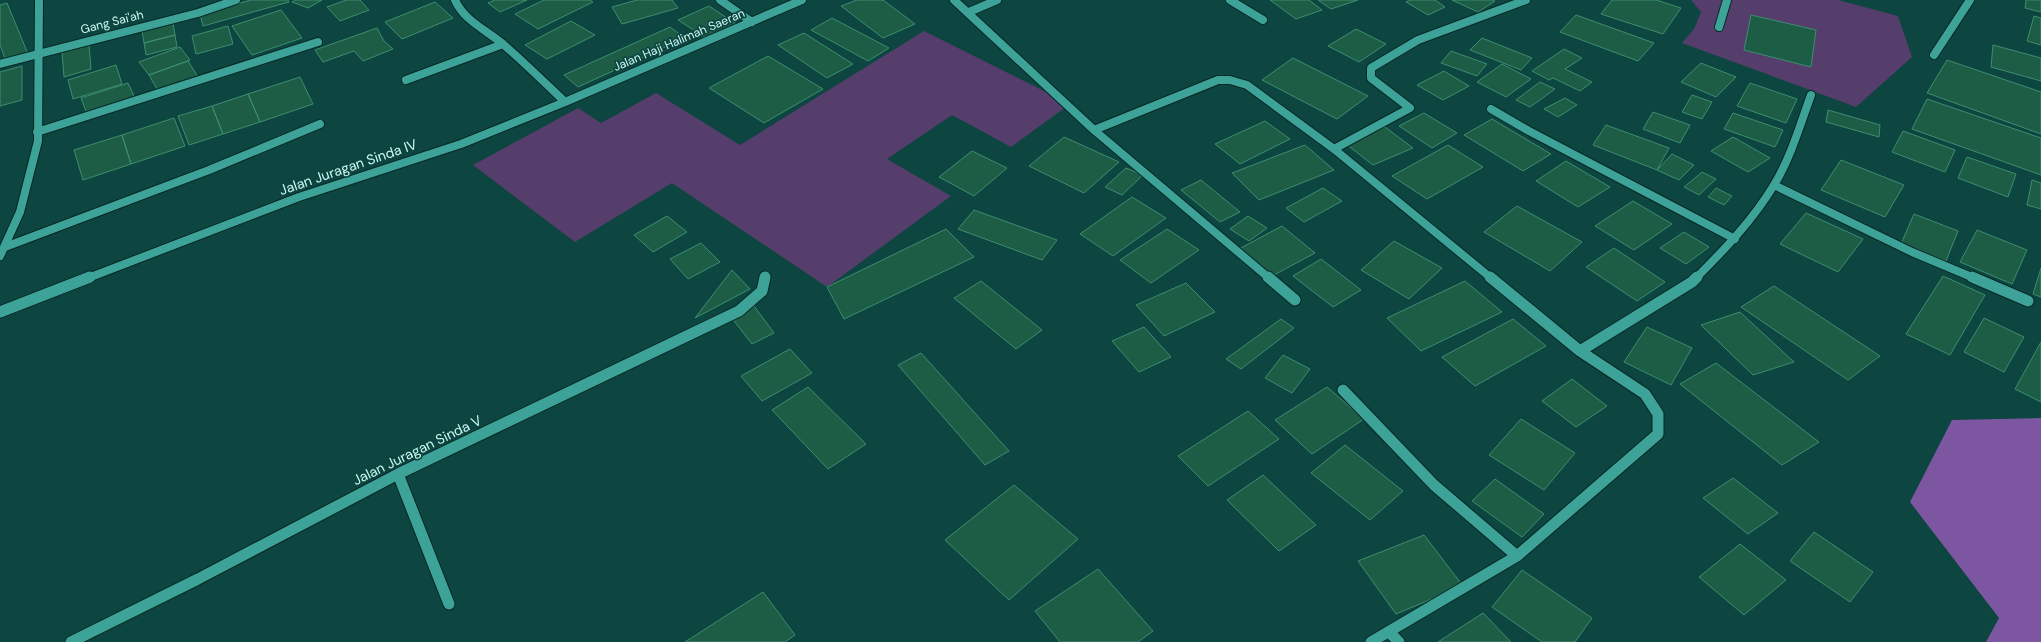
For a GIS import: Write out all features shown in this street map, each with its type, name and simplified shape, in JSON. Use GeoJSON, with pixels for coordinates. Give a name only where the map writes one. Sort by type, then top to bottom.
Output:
{"type":"FeatureCollection","features":[{"type":"Feature","properties":{"kind":"street"},"geometry":{"type":"LineString","coordinates":[[0,256],[20,212],[38,142],[39,0]]}},
{"type":"Feature","properties":{"kind":"street","name":"Gang Sai'ah"},"geometry":{"type":"LineString","coordinates":[[0,64],[39,52],[198,13],[236,0]]}},
{"type":"Feature","properties":{"kind":"street"},"geometry":{"type":"LineString","coordinates":[[455,0],[457,5],[475,24],[503,44],[565,102]]}},
{"type":"Feature","properties":{"kind":"street"},"geometry":{"type":"LineString","coordinates":[[720,0],[752,22]]}},
{"type":"Feature","properties":{"kind":"street","name":"Jalan Haji Halimah Saeran"},"geometry":{"type":"LineString","coordinates":[[565,102],[802,0]]}},
{"type":"Feature","properties":{"kind":"street"},"geometry":{"type":"LineString","coordinates":[[954,0],[969,12],[1094,130],[1295,300]]}},
{"type":"Feature","properties":{"kind":"street"},"geometry":{"type":"LineString","coordinates":[[969,12],[997,0]]}},
{"type":"Feature","properties":{"kind":"street"},"geometry":{"type":"LineString","coordinates":[[1230,0],[1263,20]]}},
{"type":"Feature","properties":{"kind":"street"},"geometry":{"type":"LineString","coordinates":[[1334,149],[1410,108],[1371,78],[1370,68],[1418,40],[1526,0]]}},
{"type":"Feature","properties":{"kind":"street"},"geometry":{"type":"LineString","coordinates":[[1719,27],[1727,0]]}},
{"type":"Feature","properties":{"kind":"street"},"geometry":{"type":"LineString","coordinates":[[1934,55],[1970,0]]}},
{"type":"Feature","properties":{"kind":"street"},"geometry":{"type":"LineString","coordinates":[[37,132],[318,42]]}},
{"type":"Feature","properties":{"kind":"street"},"geometry":{"type":"LineString","coordinates":[[406,80],[503,44]]}},
{"type":"Feature","properties":{"kind":"street"},"geometry":{"type":"LineString","coordinates":[[1094,130],[1218,80],[1230,80],[1247,86],[1334,149],[1580,351],[1645,394],[1658,414],[1658,434],[1517,556],[1371,642]]}},
{"type":"Feature","properties":{"kind":"street"},"geometry":{"type":"LineString","coordinates":[[1580,351],[1692,282],[1734,239],[1774,185],[1792,148],[1811,95]]}},
{"type":"Feature","properties":{"kind":"street","name":"Jalan Juragan Sinda IV"},"geometry":{"type":"LineString","coordinates":[[0,312],[299,197],[461,144],[565,102]]}},
{"type":"Feature","properties":{"kind":"street"},"geometry":{"type":"LineString","coordinates":[[1491,109],[1529,131],[1734,239]]}},
{"type":"Feature","properties":{"kind":"street"},"geometry":{"type":"LineString","coordinates":[[5,247],[209,170],[320,124]]}},
{"type":"Feature","properties":{"kind":"street"},"geometry":{"type":"LineString","coordinates":[[1774,185],[1912,252],[2028,301]]}},
{"type":"Feature","properties":{"kind":"street","name":"Jalan Juragan Sinda V"},"geometry":{"type":"LineString","coordinates":[[71,642],[198,579],[398,474],[598,380],[739,311],[762,291],[765,277]]}},
{"type":"Feature","properties":{"kind":"street"},"geometry":{"type":"LineString","coordinates":[[1343,390],[1434,484],[1517,556]]}},
{"type":"Feature","properties":{"kind":"street"},"geometry":{"type":"LineString","coordinates":[[398,474],[449,604]]}},
{"type":"Feature","properties":{"kind":"street"},"geometry":{"type":"LineString","coordinates":[[1389,632],[1399,642]]}},
{"type":"Feature","properties":{"kind":"shaded area"},"geometry":{"type":"Polygon","coordinates":[[[1691,0],[1838,0],[1898,16],[1912,57],[1856,107],[1682,43],[1694,29],[1701,12],[1691,0]]]}},
{"type":"Feature","properties":{"kind":"shaded area"},"geometry":{"type":"Polygon","coordinates":[[[924,31],[1070,104],[1011,147],[952,115],[887,159],[951,196],[827,287],[672,183],[575,242],[473,165],[578,108],[601,123],[656,93],[740,145],[924,31]]]}},
{"type":"Feature","properties":{"kind":"shaded area"},"geometry":{"type":"Polygon","coordinates":[[[2041,418],[2041,642],[1986,642],[1999,618],[1910,502],[1952,420],[2041,418]]]}},
{"type":"Feature","properties":{"kind":"building"},"geometry":{"type":"Polygon","coordinates":[[[251,0],[288,0],[289,2],[203,26],[200,14],[251,0]]]}},
{"type":"Feature","properties":{"kind":"building"},"geometry":{"type":"Polygon","coordinates":[[[295,0],[322,0],[308,8],[292,2],[295,0]]]}},
{"type":"Feature","properties":{"kind":"building"},"geometry":{"type":"Polygon","coordinates":[[[346,0],[360,0],[369,10],[340,21],[327,7],[346,0]]]}},
{"type":"Feature","properties":{"kind":"building"},"geometry":{"type":"Polygon","coordinates":[[[495,0],[527,0],[500,12],[488,3],[495,0]]]}},
{"type":"Feature","properties":{"kind":"building"},"geometry":{"type":"Polygon","coordinates":[[[544,0],[590,0],[593,2],[538,29],[515,14],[544,0]]]}},
{"type":"Feature","properties":{"kind":"building"},"geometry":{"type":"Polygon","coordinates":[[[637,0],[672,0],[678,8],[622,24],[612,7],[637,0]]]}},
{"type":"Feature","properties":{"kind":"building"},"geometry":{"type":"Polygon","coordinates":[[[857,0],[883,0],[915,24],[883,38],[841,6],[857,0]]]}},
{"type":"Feature","properties":{"kind":"building"},"geometry":{"type":"Polygon","coordinates":[[[1270,0],[1309,0],[1322,10],[1296,19],[1270,0]]]}},
{"type":"Feature","properties":{"kind":"building"},"geometry":{"type":"Polygon","coordinates":[[[1318,0],[1358,0],[1331,9],[1318,0]]]}},
{"type":"Feature","properties":{"kind":"building"},"geometry":{"type":"Polygon","coordinates":[[[1410,0],[1435,0],[1445,7],[1428,15],[1406,2],[1410,0]]]}},
{"type":"Feature","properties":{"kind":"building"},"geometry":{"type":"Polygon","coordinates":[[[1452,0],[1493,0],[1495,1],[1478,12],[1452,0]]]}},
{"type":"Feature","properties":{"kind":"building"},"geometry":{"type":"Polygon","coordinates":[[[1612,0],[1656,0],[1681,8],[1663,34],[1601,14],[1612,0]]]}},
{"type":"Feature","properties":{"kind":"building"},"geometry":{"type":"Polygon","coordinates":[[[2026,0],[2041,0],[2041,12],[2025,8],[2026,0]]]}},
{"type":"Feature","properties":{"kind":"building"},"geometry":{"type":"Polygon","coordinates":[[[435,2],[453,18],[402,39],[385,22],[435,2]]]}},
{"type":"Feature","properties":{"kind":"building"},"geometry":{"type":"Polygon","coordinates":[[[7,3],[28,54],[6,61],[0,45],[0,5],[7,3]]]}},
{"type":"Feature","properties":{"kind":"building"},"geometry":{"type":"Polygon","coordinates":[[[709,6],[736,24],[706,38],[678,20],[709,6]]]}},
{"type":"Feature","properties":{"kind":"building"},"geometry":{"type":"Polygon","coordinates":[[[281,10],[302,38],[252,55],[232,26],[281,10]]]}},
{"type":"Feature","properties":{"kind":"building"},"geometry":{"type":"Polygon","coordinates":[[[1576,15],[1654,43],[1638,61],[1560,32],[1576,15]]]}},
{"type":"Feature","properties":{"kind":"building"},"geometry":{"type":"Polygon","coordinates":[[[1751,15],[1816,30],[1811,67],[1744,50],[1751,15]]]}},
{"type":"Feature","properties":{"kind":"building"},"geometry":{"type":"Polygon","coordinates":[[[2034,16],[2041,18],[2041,45],[2027,41],[2034,16]]]}},
{"type":"Feature","properties":{"kind":"building"},"geometry":{"type":"Polygon","coordinates":[[[832,18],[889,48],[868,61],[811,30],[832,18]]]}},
{"type":"Feature","properties":{"kind":"building"},"geometry":{"type":"Polygon","coordinates":[[[571,21],[595,35],[547,59],[525,45],[571,21]]]}},
{"type":"Feature","properties":{"kind":"building"},"geometry":{"type":"Polygon","coordinates":[[[173,23],[175,35],[144,43],[142,31],[173,23]]]}},
{"type":"Feature","properties":{"kind":"building"},"geometry":{"type":"Polygon","coordinates":[[[228,26],[233,44],[196,54],[192,36],[228,26]]]}},
{"type":"Feature","properties":{"kind":"building"},"geometry":{"type":"Polygon","coordinates":[[[670,27],[685,38],[578,87],[564,75],[670,27]]]}},
{"type":"Feature","properties":{"kind":"building"},"geometry":{"type":"Polygon","coordinates":[[[377,28],[384,41],[393,49],[363,61],[354,51],[323,62],[315,50],[377,28]]]}},
{"type":"Feature","properties":{"kind":"building"},"geometry":{"type":"Polygon","coordinates":[[[1356,29],[1386,44],[1359,62],[1328,46],[1356,29]]]}},
{"type":"Feature","properties":{"kind":"building"},"geometry":{"type":"Polygon","coordinates":[[[804,33],[853,64],[827,78],[778,45],[804,33]]]}},
{"type":"Feature","properties":{"kind":"building"},"geometry":{"type":"Polygon","coordinates":[[[175,35],[177,47],[146,55],[144,43],[175,35]]]}},
{"type":"Feature","properties":{"kind":"building"},"geometry":{"type":"Polygon","coordinates":[[[1482,38],[1532,58],[1521,70],[1470,50],[1482,38]]]}},
{"type":"Feature","properties":{"kind":"building"},"geometry":{"type":"Polygon","coordinates":[[[89,45],[91,69],[64,77],[62,52],[89,45]]]}},
{"type":"Feature","properties":{"kind":"building"},"geometry":{"type":"Polygon","coordinates":[[[1993,45],[2041,58],[2041,81],[1991,67],[1993,45]]]}},
{"type":"Feature","properties":{"kind":"building"},"geometry":{"type":"Polygon","coordinates":[[[180,47],[190,60],[149,75],[139,62],[180,47]]]}},
{"type":"Feature","properties":{"kind":"building"},"geometry":{"type":"Polygon","coordinates":[[[1564,49],[1582,58],[1565,69],[1592,82],[1580,91],[1553,78],[1549,80],[1532,71],[1564,49]]]}},
{"type":"Feature","properties":{"kind":"building"},"geometry":{"type":"Polygon","coordinates":[[[1451,51],[1487,64],[1477,76],[1441,63],[1451,51]]]}},
{"type":"Feature","properties":{"kind":"building"},"geometry":{"type":"Polygon","coordinates":[[[768,56],[823,89],[764,123],[709,88],[768,56]]]}},
{"type":"Feature","properties":{"kind":"building"},"geometry":{"type":"Polygon","coordinates":[[[1293,58],[1368,96],[1337,119],[1262,80],[1293,58]]]}},
{"type":"Feature","properties":{"kind":"building"},"geometry":{"type":"Polygon","coordinates":[[[1947,60],[2041,92],[2041,134],[1927,93],[1947,60]]]}},
{"type":"Feature","properties":{"kind":"building"},"geometry":{"type":"Polygon","coordinates":[[[188,61],[198,77],[158,91],[149,75],[188,61]]]}},
{"type":"Feature","properties":{"kind":"building"},"geometry":{"type":"Polygon","coordinates":[[[1701,63],[1736,77],[1716,97],[1681,82],[1701,63]]]}},
{"type":"Feature","properties":{"kind":"building"},"geometry":{"type":"Polygon","coordinates":[[[1502,64],[1531,79],[1506,97],[1477,82],[1502,64]]]}},
{"type":"Feature","properties":{"kind":"building"},"geometry":{"type":"Polygon","coordinates":[[[116,65],[122,84],[73,99],[68,80],[116,65]]]}},
{"type":"Feature","properties":{"kind":"building"},"geometry":{"type":"Polygon","coordinates":[[[22,66],[22,100],[0,106],[0,72],[22,66]]]}},
{"type":"Feature","properties":{"kind":"building"},"geometry":{"type":"Polygon","coordinates":[[[1444,71],[1469,86],[1443,100],[1417,85],[1444,71]]]}},
{"type":"Feature","properties":{"kind":"building"},"geometry":{"type":"Polygon","coordinates":[[[300,77],[313,104],[260,122],[248,94],[300,77]]]}},
{"type":"Feature","properties":{"kind":"building"},"geometry":{"type":"Polygon","coordinates":[[[1540,82],[1555,89],[1530,107],[1516,100],[1540,82]]]}},
{"type":"Feature","properties":{"kind":"building"},"geometry":{"type":"Polygon","coordinates":[[[128,83],[135,98],[87,114],[81,98],[128,83]]]}},
{"type":"Feature","properties":{"kind":"building"},"geometry":{"type":"Polygon","coordinates":[[[1750,83],[1797,99],[1786,123],[1737,106],[1750,83]]]}},
{"type":"Feature","properties":{"kind":"building"},"geometry":{"type":"Polygon","coordinates":[[[248,94],[260,122],[223,134],[212,106],[248,94]]]}},
{"type":"Feature","properties":{"kind":"building"},"geometry":{"type":"Polygon","coordinates":[[[1692,95],[1712,102],[1702,119],[1682,112],[1692,95]]]}},
{"type":"Feature","properties":{"kind":"building"},"geometry":{"type":"Polygon","coordinates":[[[1565,98],[1577,105],[1558,117],[1544,109],[1565,98]]]}},
{"type":"Feature","properties":{"kind":"building"},"geometry":{"type":"Polygon","coordinates":[[[1927,99],[2041,138],[2041,175],[1912,129],[1927,99]]]}},
{"type":"Feature","properties":{"kind":"building"},"geometry":{"type":"Polygon","coordinates":[[[212,106],[223,134],[189,145],[178,116],[212,106]]]}},
{"type":"Feature","properties":{"kind":"building"},"geometry":{"type":"Polygon","coordinates":[[[1828,110],[1880,125],[1879,137],[1826,122],[1828,110]]]}},
{"type":"Feature","properties":{"kind":"building"},"geometry":{"type":"Polygon","coordinates":[[[1653,112],[1690,125],[1680,143],[1643,129],[1653,112]]]}},
{"type":"Feature","properties":{"kind":"building"},"geometry":{"type":"Polygon","coordinates":[[[1424,113],[1457,133],[1432,148],[1399,126],[1424,113]]]}},
{"type":"Feature","properties":{"kind":"building"},"geometry":{"type":"Polygon","coordinates":[[[1733,113],[1783,130],[1775,147],[1724,129],[1733,113]]]}},
{"type":"Feature","properties":{"kind":"building"},"geometry":{"type":"Polygon","coordinates":[[[174,118],[185,146],[131,164],[122,135],[174,118]]]}},
{"type":"Feature","properties":{"kind":"building"},"geometry":{"type":"Polygon","coordinates":[[[1492,119],[1551,154],[1523,171],[1464,135],[1492,119]]]}},
{"type":"Feature","properties":{"kind":"building"},"geometry":{"type":"Polygon","coordinates":[[[1265,121],[1290,139],[1240,164],[1215,144],[1265,121]]]}},
{"type":"Feature","properties":{"kind":"building"},"geometry":{"type":"Polygon","coordinates":[[[1606,125],[1669,148],[1657,170],[1593,145],[1606,125]]]}},
{"type":"Feature","properties":{"kind":"building"},"geometry":{"type":"Polygon","coordinates":[[[1385,127],[1413,148],[1373,165],[1346,144],[1385,127]]]}},
{"type":"Feature","properties":{"kind":"building"},"geometry":{"type":"Polygon","coordinates":[[[1903,131],[1955,150],[1945,172],[1892,152],[1903,131]]]}},
{"type":"Feature","properties":{"kind":"building"},"geometry":{"type":"Polygon","coordinates":[[[122,135],[131,164],[83,180],[74,150],[122,135]]]}},
{"type":"Feature","properties":{"kind":"building"},"geometry":{"type":"Polygon","coordinates":[[[1064,137],[1119,162],[1084,193],[1029,166],[1064,137]]]}},
{"type":"Feature","properties":{"kind":"building"},"geometry":{"type":"Polygon","coordinates":[[[1733,137],[1770,158],[1748,172],[1711,151],[1733,137]]]}},
{"type":"Feature","properties":{"kind":"building"},"geometry":{"type":"Polygon","coordinates":[[[1305,145],[1334,170],[1259,200],[1232,173],[1305,145]]]}},
{"type":"Feature","properties":{"kind":"building"},"geometry":{"type":"Polygon","coordinates":[[[1448,145],[1483,167],[1427,199],[1392,176],[1448,145]]]}},
{"type":"Feature","properties":{"kind":"building"},"geometry":{"type":"Polygon","coordinates":[[[972,151],[1007,168],[974,196],[939,177],[972,151]]]}},
{"type":"Feature","properties":{"kind":"building"},"geometry":{"type":"Polygon","coordinates":[[[1672,154],[1694,165],[1679,180],[1657,170],[1672,154]]]}},
{"type":"Feature","properties":{"kind":"building"},"geometry":{"type":"Polygon","coordinates":[[[1967,157],[2016,174],[2008,197],[1958,178],[1967,157]]]}},
{"type":"Feature","properties":{"kind":"building"},"geometry":{"type":"Polygon","coordinates":[[[1841,160],[1904,185],[1885,217],[1821,190],[1841,160]]]}},
{"type":"Feature","properties":{"kind":"building"},"geometry":{"type":"Polygon","coordinates":[[[1566,161],[1610,187],[1578,207],[1536,181],[1566,161]]]}},
{"type":"Feature","properties":{"kind":"building"},"geometry":{"type":"Polygon","coordinates":[[[1126,168],[1143,175],[1122,195],[1105,187],[1126,168]]]}},
{"type":"Feature","properties":{"kind":"building"},"geometry":{"type":"Polygon","coordinates":[[[1702,172],[1716,179],[1699,195],[1684,187],[1702,172]]]}},
{"type":"Feature","properties":{"kind":"building"},"geometry":{"type":"Polygon","coordinates":[[[1201,180],[1240,212],[1220,222],[1181,190],[1201,180]]]}},
{"type":"Feature","properties":{"kind":"building"},"geometry":{"type":"Polygon","coordinates":[[[2032,180],[2041,183],[2041,209],[2027,205],[2032,180]]]}},
{"type":"Feature","properties":{"kind":"building"},"geometry":{"type":"Polygon","coordinates":[[[1323,188],[1342,201],[1304,222],[1286,208],[1323,188]]]}},
{"type":"Feature","properties":{"kind":"building"},"geometry":{"type":"Polygon","coordinates":[[[1716,188],[1732,196],[1724,205],[1708,197],[1716,188]]]}},
{"type":"Feature","properties":{"kind":"building"},"geometry":{"type":"Polygon","coordinates":[[[1132,197],[1166,218],[1113,256],[1080,234],[1132,197]]]}},
{"type":"Feature","properties":{"kind":"building"},"geometry":{"type":"Polygon","coordinates":[[[1633,201],[1672,224],[1634,250],[1595,226],[1633,201]]]}},
{"type":"Feature","properties":{"kind":"building"},"geometry":{"type":"Polygon","coordinates":[[[1517,206],[1582,242],[1550,271],[1484,232],[1517,206]]]}},
{"type":"Feature","properties":{"kind":"building"},"geometry":{"type":"Polygon","coordinates":[[[974,210],[1057,240],[1042,260],[958,229],[974,210]]]}},
{"type":"Feature","properties":{"kind":"building"},"geometry":{"type":"Polygon","coordinates":[[[1806,213],[1863,239],[1838,272],[1780,244],[1806,213]]]}},
{"type":"Feature","properties":{"kind":"building"},"geometry":{"type":"Polygon","coordinates":[[[1914,214],[1958,231],[1946,261],[1901,244],[1914,214]]]}},
{"type":"Feature","properties":{"kind":"building"},"geometry":{"type":"Polygon","coordinates":[[[667,216],[687,232],[653,252],[634,235],[667,216]]]}},
{"type":"Feature","properties":{"kind":"building"},"geometry":{"type":"Polygon","coordinates":[[[1248,216],[1267,228],[1249,241],[1230,229],[1248,216]]]}},
{"type":"Feature","properties":{"kind":"building"},"geometry":{"type":"Polygon","coordinates":[[[1282,226],[1315,253],[1272,276],[1239,249],[1282,226]]]}},
{"type":"Feature","properties":{"kind":"building"},"geometry":{"type":"Polygon","coordinates":[[[946,229],[974,257],[844,319],[827,287],[946,229]]]}},
{"type":"Feature","properties":{"kind":"building"},"geometry":{"type":"Polygon","coordinates":[[[1167,229],[1199,250],[1151,283],[1120,260],[1167,229]]]}},
{"type":"Feature","properties":{"kind":"building"},"geometry":{"type":"Polygon","coordinates":[[[1977,230],[2027,250],[2012,284],[1960,262],[1977,230]]]}},
{"type":"Feature","properties":{"kind":"building"},"geometry":{"type":"Polygon","coordinates":[[[1684,232],[1709,247],[1686,264],[1660,248],[1684,232]]]}},
{"type":"Feature","properties":{"kind":"building"},"geometry":{"type":"Polygon","coordinates":[[[1394,241],[1442,268],[1409,299],[1361,270],[1394,241]]]}},
{"type":"Feature","properties":{"kind":"building"},"geometry":{"type":"Polygon","coordinates":[[[701,243],[720,262],[688,279],[670,259],[701,243]]]}},
{"type":"Feature","properties":{"kind":"building"},"geometry":{"type":"Polygon","coordinates":[[[1614,248],[1665,282],[1637,301],[1586,267],[1614,248]]]}},
{"type":"Feature","properties":{"kind":"building"},"geometry":{"type":"Polygon","coordinates":[[[1321,259],[1361,290],[1333,307],[1293,276],[1321,259]]]}},
{"type":"Feature","properties":{"kind":"building"},"geometry":{"type":"Polygon","coordinates":[[[2041,268],[2041,297],[2033,294],[2041,268]]]}},
{"type":"Feature","properties":{"kind":"building"},"geometry":{"type":"Polygon","coordinates":[[[732,270],[750,289],[695,318],[732,270]]]}},
{"type":"Feature","properties":{"kind":"building"},"geometry":{"type":"Polygon","coordinates":[[[1943,276],[1985,295],[1950,355],[1906,334],[1943,276]]]}},
{"type":"Feature","properties":{"kind":"building"},"geometry":{"type":"Polygon","coordinates":[[[981,281],[1042,330],[1016,349],[954,298],[981,281]]]}},
{"type":"Feature","properties":{"kind":"building"},"geometry":{"type":"Polygon","coordinates":[[[1465,281],[1502,312],[1421,351],[1387,318],[1465,281]]]}},
{"type":"Feature","properties":{"kind":"building"},"geometry":{"type":"Polygon","coordinates":[[[1186,283],[1215,312],[1164,336],[1136,305],[1186,283]]]}},
{"type":"Feature","properties":{"kind":"building"},"geometry":{"type":"Polygon","coordinates":[[[1774,286],[1880,356],[1848,380],[1741,307],[1774,286]]]}},
{"type":"Feature","properties":{"kind":"building"},"geometry":{"type":"Polygon","coordinates":[[[754,306],[774,333],[752,344],[731,317],[754,306]]]}},
{"type":"Feature","properties":{"kind":"building"},"geometry":{"type":"Polygon","coordinates":[[[1740,312],[1794,362],[1753,375],[1701,325],[1740,312]]]}},
{"type":"Feature","properties":{"kind":"building"},"geometry":{"type":"Polygon","coordinates":[[[1984,318],[2024,337],[2004,372],[1964,352],[1984,318]]]}},
{"type":"Feature","properties":{"kind":"building"},"geometry":{"type":"Polygon","coordinates":[[[1281,319],[1294,328],[1241,369],[1226,359],[1281,319]]]}},
{"type":"Feature","properties":{"kind":"building"},"geometry":{"type":"Polygon","coordinates":[[[1513,319],[1546,346],[1475,386],[1442,357],[1513,319]]]}},
{"type":"Feature","properties":{"kind":"building"},"geometry":{"type":"Polygon","coordinates":[[[1144,327],[1171,357],[1139,372],[1112,341],[1144,327]]]}},
{"type":"Feature","properties":{"kind":"building"},"geometry":{"type":"Polygon","coordinates":[[[1647,327],[1692,348],[1671,385],[1624,362],[1647,327]]]}},
{"type":"Feature","properties":{"kind":"building"},"geometry":{"type":"Polygon","coordinates":[[[2041,342],[2041,402],[2015,389],[2041,342]]]}},
{"type":"Feature","properties":{"kind":"building"},"geometry":{"type":"Polygon","coordinates":[[[790,349],[812,373],[762,401],[741,376],[790,349]]]}},
{"type":"Feature","properties":{"kind":"building"},"geometry":{"type":"Polygon","coordinates":[[[921,353],[1009,451],[985,465],[898,365],[921,353]]]}},
{"type":"Feature","properties":{"kind":"building"},"geometry":{"type":"Polygon","coordinates":[[[1283,355],[1310,369],[1292,393],[1265,378],[1283,355]]]}},
{"type":"Feature","properties":{"kind":"building"},"geometry":{"type":"Polygon","coordinates":[[[1716,363],[1819,442],[1782,465],[1680,384],[1716,363]]]}},
{"type":"Feature","properties":{"kind":"building"},"geometry":{"type":"Polygon","coordinates":[[[1572,379],[1607,406],[1576,427],[1542,401],[1572,379]]]}},
{"type":"Feature","properties":{"kind":"building"},"geometry":{"type":"Polygon","coordinates":[[[808,387],[866,444],[828,469],[772,410],[808,387]]]}},
{"type":"Feature","properties":{"kind":"building"},"geometry":{"type":"Polygon","coordinates":[[[1327,387],[1364,419],[1312,454],[1275,420],[1327,387]]]}},
{"type":"Feature","properties":{"kind":"building"},"geometry":{"type":"Polygon","coordinates":[[[1248,411],[1279,439],[1208,486],[1178,456],[1248,411]]]}},
{"type":"Feature","properties":{"kind":"building"},"geometry":{"type":"Polygon","coordinates":[[[1521,419],[1575,453],[1544,490],[1489,455],[1521,419]]]}},
{"type":"Feature","properties":{"kind":"building"},"geometry":{"type":"Polygon","coordinates":[[[1345,445],[1403,491],[1370,520],[1311,473],[1345,445]]]}},
{"type":"Feature","properties":{"kind":"building"},"geometry":{"type":"Polygon","coordinates":[[[1263,475],[1316,525],[1279,551],[1227,500],[1263,475]]]}},
{"type":"Feature","properties":{"kind":"building"},"geometry":{"type":"Polygon","coordinates":[[[1733,478],[1778,513],[1748,534],[1703,498],[1733,478]]]}},
{"type":"Feature","properties":{"kind":"building"},"geometry":{"type":"Polygon","coordinates":[[[1495,479],[1544,514],[1522,537],[1472,501],[1495,479]]]}},
{"type":"Feature","properties":{"kind":"building"},"geometry":{"type":"Polygon","coordinates":[[[1014,485],[1078,539],[1009,600],[945,540],[1014,485]]]}},
{"type":"Feature","properties":{"kind":"building"},"geometry":{"type":"Polygon","coordinates":[[[1814,532],[1873,572],[1850,602],[1790,561],[1814,532]]]}},
{"type":"Feature","properties":{"kind":"building"},"geometry":{"type":"Polygon","coordinates":[[[1424,535],[1463,586],[1396,614],[1358,561],[1424,535]]]}},
{"type":"Feature","properties":{"kind":"building"},"geometry":{"type":"Polygon","coordinates":[[[1740,544],[1786,580],[1744,615],[1699,577],[1740,544]]]}},
{"type":"Feature","properties":{"kind":"building"},"geometry":{"type":"Polygon","coordinates":[[[1098,569],[1153,631],[1138,642],[1060,642],[1035,611],[1098,569]]]}},
{"type":"Feature","properties":{"kind":"building"},"geometry":{"type":"Polygon","coordinates":[[[1522,570],[1592,618],[1575,642],[1542,642],[1492,607],[1522,570]]]}},
{"type":"Feature","properties":{"kind":"building"},"geometry":{"type":"Polygon","coordinates":[[[763,592],[795,635],[785,642],[685,642],[763,592]]]}},
{"type":"Feature","properties":{"kind":"building"},"geometry":{"type":"Polygon","coordinates":[[[1483,613],[1511,642],[1438,642],[1483,613]]]}}]}
